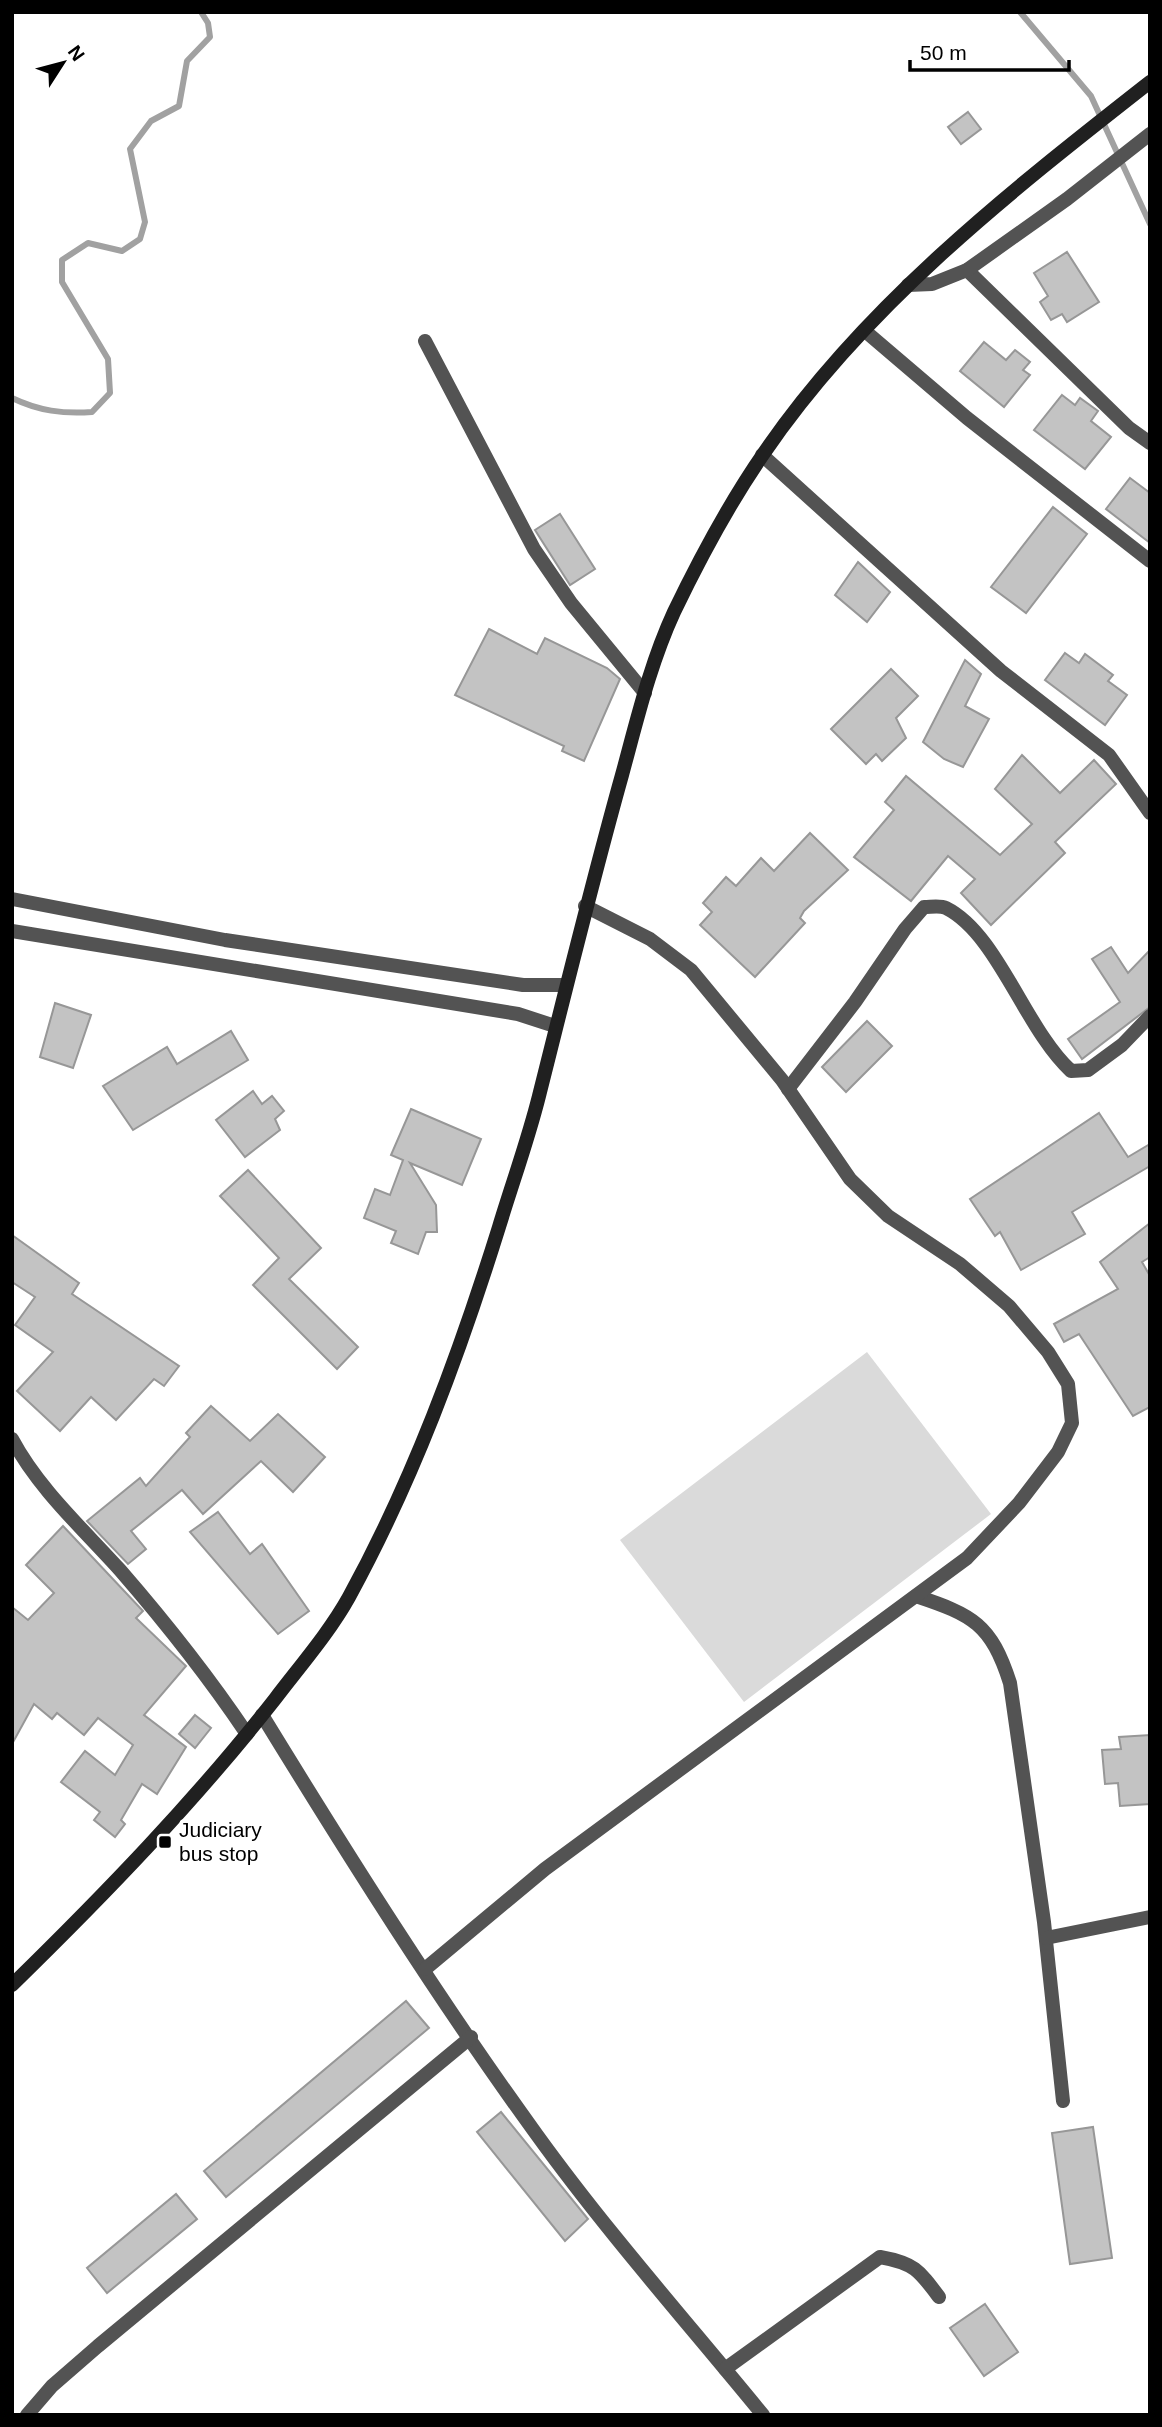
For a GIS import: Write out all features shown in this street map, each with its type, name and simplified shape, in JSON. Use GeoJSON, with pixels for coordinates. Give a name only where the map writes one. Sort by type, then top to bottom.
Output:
{"type":"FeatureCollection","features":[{"type":"Feature","properties":{"kind":"main road"},"geometry":{"type":"LineString","coordinates":[[12,1985],[136,1858],[247,1734],[345,1604],[423,1442],[465,1334],[538,1101],[585,906],[645,693],[672,617],[708,547],[762,455],[814,387],[908,285],[999,204],[1144,86]]}},
{"type":"Feature","properties":{"kind":"street"},"geometry":{"type":"LineString","coordinates":[[908,285],[932,284],[967,270],[1150,134]]}},
{"type":"Feature","properties":{"kind":"street"},"geometry":{"type":"LineString","coordinates":[[967,270],[1129,428],[1150,443]]}},
{"type":"Feature","properties":{"kind":"street"},"geometry":{"type":"LineString","coordinates":[[865,331],[967,418],[1150,561]]}},
{"type":"Feature","properties":{"kind":"street"},"geometry":{"type":"LineString","coordinates":[[425,341],[534,549],[571,603],[645,693]]}},
{"type":"Feature","properties":{"kind":"street"},"geometry":{"type":"LineString","coordinates":[[762,455],[1001,671],[1109,755],[1150,813]]}},
{"type":"Feature","properties":{"kind":"street"},"geometry":{"type":"LineString","coordinates":[[12,899],[225,940],[523,985],[565,985]]}},
{"type":"Feature","properties":{"kind":"street"},"geometry":{"type":"LineString","coordinates":[[425,1969],[545,1869],[967,1558],[1019,1503],[1058,1452],[1072,1423],[1068,1384],[1048,1352],[1010,1306],[960,1264],[888,1216],[850,1179],[788,1089],[691,970],[650,939],[585,906]]}},
{"type":"Feature","properties":{"kind":"street"},"geometry":{"type":"LineString","coordinates":[[788,1089],[855,1002],[905,929],[925,907],[943,907],[966,922],[990,952],[1042,1039],[1071,1071],[1088,1070],[1122,1045],[1150,1016]]}},
{"type":"Feature","properties":{"kind":"street"},"geometry":{"type":"LineString","coordinates":[[12,931],[518,1014],[555,1026]]}},
{"type":"Feature","properties":{"kind":"street"},"geometry":{"type":"LineString","coordinates":[[12,1438],[22,1458],[161,1617],[209,1678],[247,1734]]}},
{"type":"Feature","properties":{"kind":"street"},"geometry":{"type":"LineString","coordinates":[[916,1596],[960,1611],[999,1648],[1010,1683],[1046,1938],[1063,2101]]}},
{"type":"Feature","properties":{"kind":"street"},"geometry":{"type":"LineString","coordinates":[[262,1715],[345,1850],[537,2134],[614,2236],[763,2415]]}},
{"type":"Feature","properties":{"kind":"street"},"geometry":{"type":"LineString","coordinates":[[1046,1938],[1150,1917]]}},
{"type":"Feature","properties":{"kind":"street"},"geometry":{"type":"LineString","coordinates":[[27,2415],[52,2386],[98,2346],[471,2037]]}},
{"type":"Feature","properties":{"kind":"street"},"geometry":{"type":"LineString","coordinates":[[725,2369],[880,2256],[907,2262],[921,2273],[939,2297]]}},
{"type":"Feature","properties":{"kind":"shaded area"},"geometry":{"type":"Polygon","coordinates":[[[867,1352],[991,1514],[744,1702],[620,1540],[867,1352]]]}},
{"type":"Feature","properties":{"kind":"building"},"geometry":{"type":"Polygon","coordinates":[[[968,112],[981,129],[961,144],[948,127],[968,112]]]}},
{"type":"Feature","properties":{"kind":"building"},"geometry":{"type":"Polygon","coordinates":[[[1067,252],[1099,302],[1067,322],[1062,314],[1051,320],[1040,302],[1048,296],[1034,273],[1067,252]]]}},
{"type":"Feature","properties":{"kind":"building"},"geometry":{"type":"Polygon","coordinates":[[[984,342],[1006,360],[1015,350],[1030,362],[1023,370],[1030,375],[1004,407],[960,371],[984,342]]]}},
{"type":"Feature","properties":{"kind":"building"},"geometry":{"type":"Polygon","coordinates":[[[1062,395],[1075,405],[1080,398],[1098,411],[1091,421],[1111,437],[1085,469],[1034,430],[1062,395]]]}},
{"type":"Feature","properties":{"kind":"building"},"geometry":{"type":"Polygon","coordinates":[[[1130,478],[1150,493],[1150,543],[1106,509],[1130,478]]]}},
{"type":"Feature","properties":{"kind":"building"},"geometry":{"type":"Polygon","coordinates":[[[1053,507],[1087,534],[1026,613],[991,587],[1053,507]]]}},
{"type":"Feature","properties":{"kind":"building"},"geometry":{"type":"Polygon","coordinates":[[[560,514],[595,569],[570,585],[535,530],[560,514]]]}},
{"type":"Feature","properties":{"kind":"building"},"geometry":{"type":"Polygon","coordinates":[[[858,562],[890,592],[867,622],[835,595],[858,562]]]}},
{"type":"Feature","properties":{"kind":"building"},"geometry":{"type":"Polygon","coordinates":[[[489,629],[537,654],[545,638],[607,668],[620,679],[584,761],[562,751],[564,746],[455,695],[489,629]]]}},
{"type":"Feature","properties":{"kind":"building"},"geometry":{"type":"Polygon","coordinates":[[[1065,653],[1079,663],[1085,654],[1113,675],[1108,681],[1127,695],[1105,725],[1045,680],[1065,653]]]}},
{"type":"Feature","properties":{"kind":"building"},"geometry":{"type":"Polygon","coordinates":[[[965,660],[981,674],[965,706],[989,719],[963,767],[944,759],[923,742],[965,660]]]}},
{"type":"Feature","properties":{"kind":"building"},"geometry":{"type":"Polygon","coordinates":[[[891,669],[918,696],[896,718],[906,738],[882,761],[876,754],[866,764],[831,729],[891,669]]]}},
{"type":"Feature","properties":{"kind":"building"},"geometry":{"type":"Polygon","coordinates":[[[1022,755],[1060,793],[1094,760],[1116,784],[1055,842],[1065,853],[991,925],[961,893],[975,879],[948,856],[911,901],[854,857],[894,810],[885,802],[906,776],[1000,855],[1032,824],[995,789],[1022,755]]]}},
{"type":"Feature","properties":{"kind":"building"},"geometry":{"type":"Polygon","coordinates":[[[810,833],[848,870],[804,911],[800,918],[805,923],[755,977],[700,925],[712,912],[703,903],[726,877],[736,886],[761,858],[774,871],[810,833]]]}},
{"type":"Feature","properties":{"kind":"building"},"geometry":{"type":"Polygon","coordinates":[[[1111,947],[1128,973],[1150,950],[1150,1007],[1082,1059],[1068,1039],[1120,1002],[1092,959],[1111,947]]]}},
{"type":"Feature","properties":{"kind":"building"},"geometry":{"type":"Polygon","coordinates":[[[55,1003],[91,1015],[73,1068],[40,1057],[55,1003]]]}},
{"type":"Feature","properties":{"kind":"building"},"geometry":{"type":"Polygon","coordinates":[[[867,1021],[892,1046],[846,1092],[822,1067],[867,1021]]]}},
{"type":"Feature","properties":{"kind":"building"},"geometry":{"type":"Polygon","coordinates":[[[231,1031],[248,1060],[133,1130],[103,1086],[167,1047],[177,1064],[231,1031]]]}},
{"type":"Feature","properties":{"kind":"building"},"geometry":{"type":"Polygon","coordinates":[[[253,1091],[262,1104],[272,1096],[284,1111],[275,1119],[280,1130],[245,1157],[216,1120],[253,1091]]]}},
{"type":"Feature","properties":{"kind":"building"},"geometry":{"type":"Polygon","coordinates":[[[411,1109],[481,1139],[462,1185],[410,1163],[436,1205],[437,1232],[426,1232],[418,1254],[391,1243],[396,1231],[364,1218],[375,1189],[390,1195],[403,1160],[391,1155],[411,1109]]]}},
{"type":"Feature","properties":{"kind":"building"},"geometry":{"type":"Polygon","coordinates":[[[1099,1113],[1128,1157],[1150,1144],[1150,1166],[1072,1212],[1085,1234],[1021,1270],[1000,1232],[995,1236],[970,1199],[1099,1113]]]}},
{"type":"Feature","properties":{"kind":"building"},"geometry":{"type":"Polygon","coordinates":[[[248,1170],[321,1248],[289,1279],[358,1347],[337,1369],[253,1285],[279,1258],[220,1196],[248,1170]]]}},
{"type":"Feature","properties":{"kind":"building"},"geometry":{"type":"Polygon","coordinates":[[[1150,1223],[1150,1257],[1142,1262],[1150,1276],[1150,1407],[1133,1416],[1079,1334],[1064,1342],[1054,1324],[1118,1289],[1100,1262],[1150,1223]]]}},
{"type":"Feature","properties":{"kind":"building"},"geometry":{"type":"Polygon","coordinates":[[[12,1235],[79,1283],[72,1294],[179,1366],[164,1386],[154,1379],[116,1420],[91,1397],[60,1431],[17,1391],[53,1352],[15,1325],[35,1297],[12,1282],[12,1235]]]}},
{"type":"Feature","properties":{"kind":"building"},"geometry":{"type":"Polygon","coordinates":[[[211,1406],[250,1441],[278,1414],[325,1457],[293,1492],[261,1461],[203,1514],[182,1490],[131,1531],[146,1549],[128,1564],[87,1521],[140,1478],[146,1486],[190,1437],[186,1433],[211,1406]]]}},
{"type":"Feature","properties":{"kind":"building"},"geometry":{"type":"Polygon","coordinates":[[[218,1512],[250,1554],[262,1544],[309,1611],[278,1634],[190,1532],[218,1512]]]}},
{"type":"Feature","properties":{"kind":"building"},"geometry":{"type":"Polygon","coordinates":[[[63,1526],[143,1611],[136,1618],[186,1666],[144,1715],[186,1747],[157,1794],[142,1784],[121,1820],[125,1824],[115,1837],[94,1820],[100,1812],[61,1782],[85,1751],[115,1775],[133,1745],[98,1718],[84,1735],[57,1713],[52,1719],[34,1704],[12,1744],[12,1607],[28,1620],[54,1593],[26,1565],[63,1526]]]}},
{"type":"Feature","properties":{"kind":"building"},"geometry":{"type":"Polygon","coordinates":[[[195,1715],[211,1728],[195,1748],[179,1734],[195,1715]]]}},
{"type":"Feature","properties":{"kind":"building"},"geometry":{"type":"Polygon","coordinates":[[[1150,1735],[1150,1804],[1120,1806],[1118,1783],[1105,1784],[1102,1750],[1121,1749],[1119,1737],[1150,1735]]]}},
{"type":"Feature","properties":{"kind":"building"},"geometry":{"type":"Polygon","coordinates":[[[406,2001],[429,2028],[226,2197],[204,2171],[406,2001]]]}},
{"type":"Feature","properties":{"kind":"building"},"geometry":{"type":"Polygon","coordinates":[[[501,2112],[588,2219],[565,2241],[477,2132],[501,2112]]]}},
{"type":"Feature","properties":{"kind":"building"},"geometry":{"type":"Polygon","coordinates":[[[1093,2127],[1112,2258],[1070,2264],[1052,2133],[1093,2127]]]}},
{"type":"Feature","properties":{"kind":"building"},"geometry":{"type":"Polygon","coordinates":[[[176,2194],[197,2219],[107,2293],[87,2268],[176,2194]]]}},
{"type":"Feature","properties":{"kind":"building"},"geometry":{"type":"Polygon","coordinates":[[[985,2304],[1018,2352],[984,2376],[950,2328],[985,2304]]]}},
{"type":"Feature","properties":{"kind":"waterway"},"geometry":{"type":"LineString","coordinates":[[12,398],[51,411],[92,412],[110,393],[108,359],[62,282],[62,260],[88,243],[122,251],[140,239],[145,222],[130,149],[151,121],[179,106],[187,61],[210,37],[208,23],[201,12]]}},
{"type":"Feature","properties":{"kind":"waterway"},"geometry":{"type":"LineString","coordinates":[[1020,12],[1091,96],[1150,224]]}},
{"type":"Feature","properties":{"kind":"place","name":"Judiciary bus stop"},"geometry":{"type":"Point","coordinates":[165,1842]}}]}
